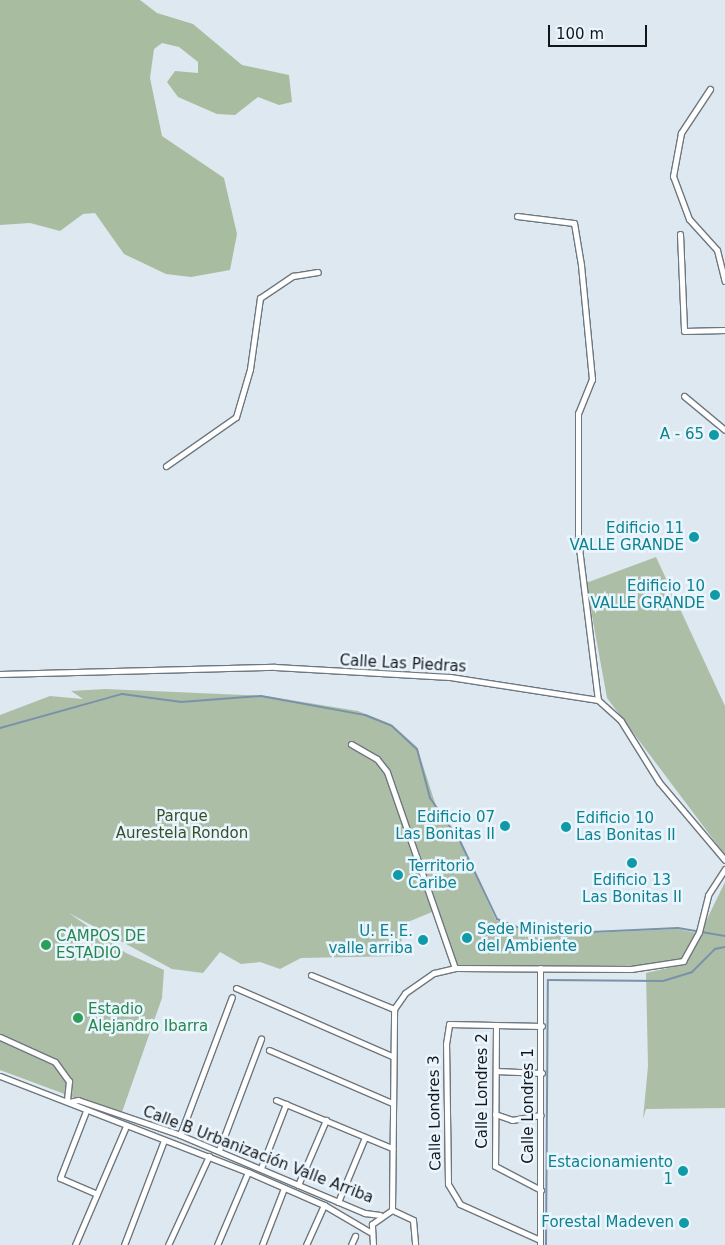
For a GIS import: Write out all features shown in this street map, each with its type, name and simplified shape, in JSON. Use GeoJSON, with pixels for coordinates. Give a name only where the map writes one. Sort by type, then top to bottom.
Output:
{"type":"FeatureCollection","features":[{"type":"Feature","properties":{"kind":"street"},"geometry":{"type":"LineString","coordinates":[[710,89],[681,133],[673,176],[689,219],[717,250],[725,281]]}},
{"type":"Feature","properties":{"kind":"street"},"geometry":{"type":"LineString","coordinates":[[517,216],[574,224],[581,265],[592,379],[578,414],[578,540],[598,700],[621,721],[659,782],[725,860]]}},
{"type":"Feature","properties":{"kind":"street"},"geometry":{"type":"LineString","coordinates":[[680,234],[684,331],[725,330]]}},
{"type":"Feature","properties":{"kind":"street"},"geometry":{"type":"LineString","coordinates":[[166,466],[236,417],[250,369],[260,298],[293,276],[318,272]]}},
{"type":"Feature","properties":{"kind":"street"},"geometry":{"type":"LineString","coordinates":[[684,396],[725,430]]}},
{"type":"Feature","properties":{"kind":"street","name":"Calle Las Piedras"},"geometry":{"type":"LineString","coordinates":[[0,674],[276,667],[450,677],[598,700]]}},
{"type":"Feature","properties":{"kind":"street"},"geometry":{"type":"LineString","coordinates":[[351,744],[377,759],[387,772],[455,968]]}},
{"type":"Feature","properties":{"kind":"street"},"geometry":{"type":"LineString","coordinates":[[392,1210],[392,1056],[394,1010],[416,983],[455,968],[631,969],[683,961],[699,932],[708,895],[725,869]]}},
{"type":"Feature","properties":{"kind":"street","name":"Calle Londres 1"},"geometry":{"type":"LineString","coordinates":[[540,968],[542,1026],[540,1242]]}},
{"type":"Feature","properties":{"kind":"street"},"geometry":{"type":"LineString","coordinates":[[311,975],[394,1010]]}},
{"type":"Feature","properties":{"kind":"street"},"geometry":{"type":"LineString","coordinates":[[236,988],[392,1056]]}},
{"type":"Feature","properties":{"kind":"street"},"geometry":{"type":"LineString","coordinates":[[180,1135],[232,997]]}},
{"type":"Feature","properties":{"kind":"street","name":"Calle Londres 3"},"geometry":{"type":"LineString","coordinates":[[540,1242],[460,1204],[448,1184],[449,1024],[542,1026]]}},
{"type":"Feature","properties":{"kind":"street","name":"Calle Londres 2"},"geometry":{"type":"LineString","coordinates":[[496,1025],[495,1166],[541,1190]]}},
{"type":"Feature","properties":{"kind":"street"},"geometry":{"type":"LineString","coordinates":[[0,1037],[55,1062],[69,1081],[68,1101]]}},
{"type":"Feature","properties":{"kind":"street"},"geometry":{"type":"LineString","coordinates":[[219,1150],[260,1039]]}},
{"type":"Feature","properties":{"kind":"street"},"geometry":{"type":"LineString","coordinates":[[269,1050],[392,1103]]}},
{"type":"Feature","properties":{"kind":"street"},"geometry":{"type":"LineString","coordinates":[[496,1071],[542,1073]]}},
{"type":"Feature","properties":{"kind":"street","name":"Calle B Urbanización Valle Arriba"},"geometry":{"type":"LineString","coordinates":[[0,1076],[68,1101],[86,1112],[248,1172],[324,1205],[370,1232]]}},
{"type":"Feature","properties":{"kind":"street","name":"Calle B Urbanización Valle Arriba"},"geometry":{"type":"LineString","coordinates":[[68,1101],[78,1100],[180,1135],[338,1202],[380,1215]]}},
{"type":"Feature","properties":{"kind":"street"},"geometry":{"type":"LineString","coordinates":[[276,1100],[392,1148]]}},
{"type":"Feature","properties":{"kind":"street"},"geometry":{"type":"LineString","coordinates":[[261,1168],[286,1104]]}},
{"type":"Feature","properties":{"kind":"street"},"geometry":{"type":"LineString","coordinates":[[86,1112],[60,1178],[97,1194]]}},
{"type":"Feature","properties":{"kind":"street"},"geometry":{"type":"LineString","coordinates":[[495,1114],[512,1120],[541,1115]]}},
{"type":"Feature","properties":{"kind":"street"},"geometry":{"type":"LineString","coordinates":[[298,1185],[326,1120]]}},
{"type":"Feature","properties":{"kind":"street"},"geometry":{"type":"LineString","coordinates":[[75,1245],[126,1126]]}},
{"type":"Feature","properties":{"kind":"street"},"geometry":{"type":"LineString","coordinates":[[338,1202],[365,1137]]}},
{"type":"Feature","properties":{"kind":"street"},"geometry":{"type":"LineString","coordinates":[[124,1245],[164,1140]]}},
{"type":"Feature","properties":{"kind":"street"},"geometry":{"type":"LineString","coordinates":[[168,1245],[209,1156]]}},
{"type":"Feature","properties":{"kind":"street"},"geometry":{"type":"LineString","coordinates":[[217,1245],[248,1172]]}},
{"type":"Feature","properties":{"kind":"street"},"geometry":{"type":"LineString","coordinates":[[262,1245],[284,1188]]}},
{"type":"Feature","properties":{"kind":"street"},"geometry":{"type":"LineString","coordinates":[[306,1245],[324,1205]]}},
{"type":"Feature","properties":{"kind":"street"},"geometry":{"type":"LineString","coordinates":[[373,1245],[370,1232],[380,1215],[392,1210],[413,1220],[416,1243],[423,1245]]}},
{"type":"Feature","properties":{"kind":"street"},"geometry":{"type":"LineString","coordinates":[[352,1245],[355,1236]]}},
{"type":"Feature","properties":{"kind":"green space"},"geometry":{"type":"Polygon","coordinates":[[[0,0],[140,0],[157,13],[193,24],[242,65],[289,75],[292,102],[279,105],[258,97],[235,115],[217,114],[178,97],[167,82],[175,71],[198,73],[198,62],[179,47],[162,43],[154,49],[150,78],[162,136],[224,178],[237,234],[230,270],[191,277],[166,274],[124,254],[95,213],[83,214],[60,231],[30,223],[0,225],[0,0]]]}},
{"type":"Feature","properties":{"kind":"green space"},"geometry":{"type":"Polygon","coordinates":[[[656,557],[725,706],[725,855],[607,698],[586,583],[656,557]]]}},
{"type":"Feature","properties":{"kind":"green space","name":"Parque Aurestela Rondon"},"geometry":{"type":"Polygon","coordinates":[[[105,689],[266,696],[358,711],[391,724],[417,747],[436,806],[460,841],[496,920],[522,930],[571,934],[677,929],[697,933],[682,960],[651,966],[456,965],[437,910],[403,924],[400,956],[301,958],[280,969],[260,962],[241,964],[220,952],[203,973],[172,969],[69,913],[126,953],[164,970],[162,998],[121,1115],[0,1070],[0,715],[50,696],[83,699],[71,691],[105,689]]]}},
{"type":"Feature","properties":{"kind":"green space"},"geometry":{"type":"Polygon","coordinates":[[[725,882],[725,1108],[646,1109],[643,1119],[648,1066],[646,973],[685,964],[725,882]]]}},
{"type":"Feature","properties":{"kind":"waterway"},"geometry":{"type":"LineString","coordinates":[[0,728],[122,694],[181,702],[261,696],[365,715],[392,726],[417,749],[430,798],[460,841],[497,919],[522,929],[570,933],[678,928],[725,936]]}},
{"type":"Feature","properties":{"kind":"waterway"},"geometry":{"type":"LineString","coordinates":[[546,1245],[548,980],[663,981],[692,972],[715,949],[725,947]]}},
{"type":"Feature","properties":{"kind":"place","name":"A - 65"},"geometry":{"type":"Point","coordinates":[714,435]}},
{"type":"Feature","properties":{"kind":"place","name":"Edificio 11 VALLE GRANDE"},"geometry":{"type":"Point","coordinates":[694,537]}},
{"type":"Feature","properties":{"kind":"place","name":"Edificio 10 VALLE GRANDE"},"geometry":{"type":"Point","coordinates":[715,595]}},
{"type":"Feature","properties":{"kind":"place","name":"Edificio 07 Las Bonitas II"},"geometry":{"type":"Point","coordinates":[505,826]}},
{"type":"Feature","properties":{"kind":"place","name":"Edificio 10 Las Bonitas II"},"geometry":{"type":"Point","coordinates":[566,827]}},
{"type":"Feature","properties":{"kind":"place","name":"Edificio 13 Las Bonitas II"},"geometry":{"type":"Point","coordinates":[632,863]}},
{"type":"Feature","properties":{"kind":"place","name":"Territorio Caribe"},"geometry":{"type":"Point","coordinates":[398,875]}},
{"type":"Feature","properties":{"kind":"place","name":"Sede Ministerio del Ambiente"},"geometry":{"type":"Point","coordinates":[467,938]}},
{"type":"Feature","properties":{"kind":"place","name":"U. E. E. valle arriba"},"geometry":{"type":"Point","coordinates":[423,940]}},
{"type":"Feature","properties":{"kind":"place","name":"CAMPOS DE ESTADIO"},"geometry":{"type":"Point","coordinates":[46,945]}},
{"type":"Feature","properties":{"kind":"place","name":"Estadio Alejandro Ibarra"},"geometry":{"type":"Point","coordinates":[78,1018]}},
{"type":"Feature","properties":{"kind":"place","name":"Estacionamiento 1"},"geometry":{"type":"Point","coordinates":[683,1171]}},
{"type":"Feature","properties":{"kind":"place","name":"Forestal Madeven"},"geometry":{"type":"Point","coordinates":[684,1223]}}]}
